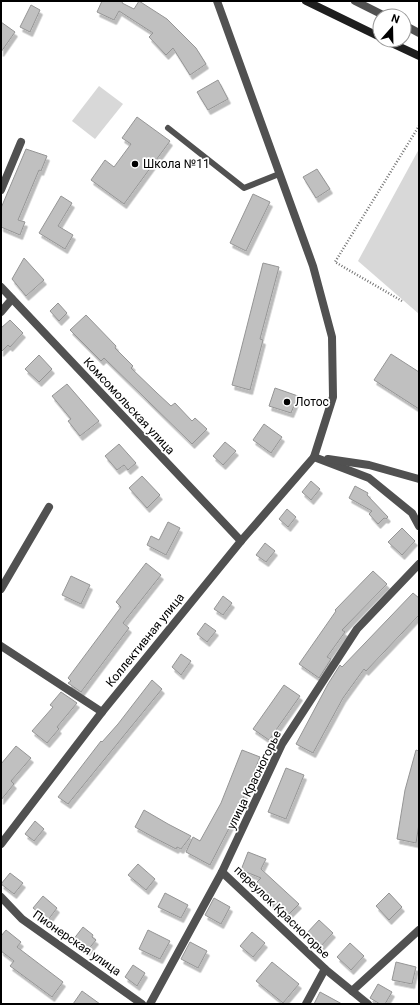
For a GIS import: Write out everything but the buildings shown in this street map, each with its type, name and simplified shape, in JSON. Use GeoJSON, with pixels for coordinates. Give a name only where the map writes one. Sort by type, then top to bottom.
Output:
{"type":"FeatureCollection","features":[{"type":"Feature","properties":{"kind":"main road"},"geometry":{"type":"LineString","coordinates":[[306,1],[372,33]]}},
{"type":"Feature","properties":{"kind":"main road"},"geometry":{"type":"LineString","coordinates":[[402,48],[419,56]]}},
{"type":"Feature","properties":{"kind":"street"},"geometry":{"type":"LineString","coordinates":[[217,1],[313,266],[332,337],[333,397],[314,457]]}},
{"type":"Feature","properties":{"kind":"street"},"geometry":{"type":"LineString","coordinates":[[354,1],[372,10]]}},
{"type":"Feature","properties":{"kind":"street"},"geometry":{"type":"LineString","coordinates":[[1,190],[22,142]]}},
{"type":"Feature","properties":{"kind":"street","name":"Комсомольская улица"},"geometry":{"type":"LineString","coordinates":[[1,287],[241,541]]}},
{"type":"Feature","properties":{"kind":"street"},"geometry":{"type":"LineString","coordinates":[[1,312],[12,299]]}},
{"type":"Feature","properties":{"kind":"street"},"geometry":{"type":"LineString","coordinates":[[314,457],[369,465],[419,479]]}},
{"type":"Feature","properties":{"kind":"street"},"geometry":{"type":"LineString","coordinates":[[314,457],[369,478],[412,513],[419,526]]}},
{"type":"Feature","properties":{"kind":"street","name":"Коллективная улица"},"geometry":{"type":"LineString","coordinates":[[1,844],[102,712],[241,541],[314,457]]}},
{"type":"Feature","properties":{"kind":"street"},"geometry":{"type":"LineString","coordinates":[[1,589],[48,507]]}},
{"type":"Feature","properties":{"kind":"street","name":"улица Красногорье"},"geometry":{"type":"LineString","coordinates":[[150,1004],[222,872],[282,744],[356,629],[419,564]]}},
{"type":"Feature","properties":{"kind":"street"},"geometry":{"type":"LineString","coordinates":[[1,646],[102,712]]}},
{"type":"Feature","properties":{"kind":"street","name":"переулок Красногорье"},"geometry":{"type":"LineString","coordinates":[[222,872],[325,969],[368,1004]]}},
{"type":"Feature","properties":{"kind":"street","name":"Пионерская улица"},"geometry":{"type":"LineString","coordinates":[[1,897],[22,919],[142,1004]]}},
{"type":"Feature","properties":{"kind":"street"},"geometry":{"type":"LineString","coordinates":[[352,991],[419,930]]}},
{"type":"Feature","properties":{"kind":"street","name":"переулок Красногорье"},"geometry":{"type":"LineString","coordinates":[[306,1004],[325,969]]}},
{"type":"Feature","properties":{"kind":"lane"},"geometry":{"type":"LineString","coordinates":[[168,128],[244,188],[279,174]]}},
{"type":"Feature","properties":{"kind":"path"},"geometry":{"type":"LineString","coordinates":[[402,301],[335,262],[419,126]]}},
{"type":"Feature","properties":{"kind":"shaded area"},"geometry":{"type":"Polygon","coordinates":[[[99,86],[123,104],[95,139],[72,121],[99,86]]]}},
{"type":"Feature","properties":{"kind":"shaded area"},"geometry":{"type":"Polygon","coordinates":[[[419,149],[419,314],[358,261],[419,149]]]}},
{"type":"Feature","properties":{"kind":"place","name":"Школа №11"},"geometry":{"type":"Point","coordinates":[135,164]}},
{"type":"Feature","properties":{"kind":"place","name":"Лотос"},"geometry":{"type":"Point","coordinates":[287,402]}}]}
